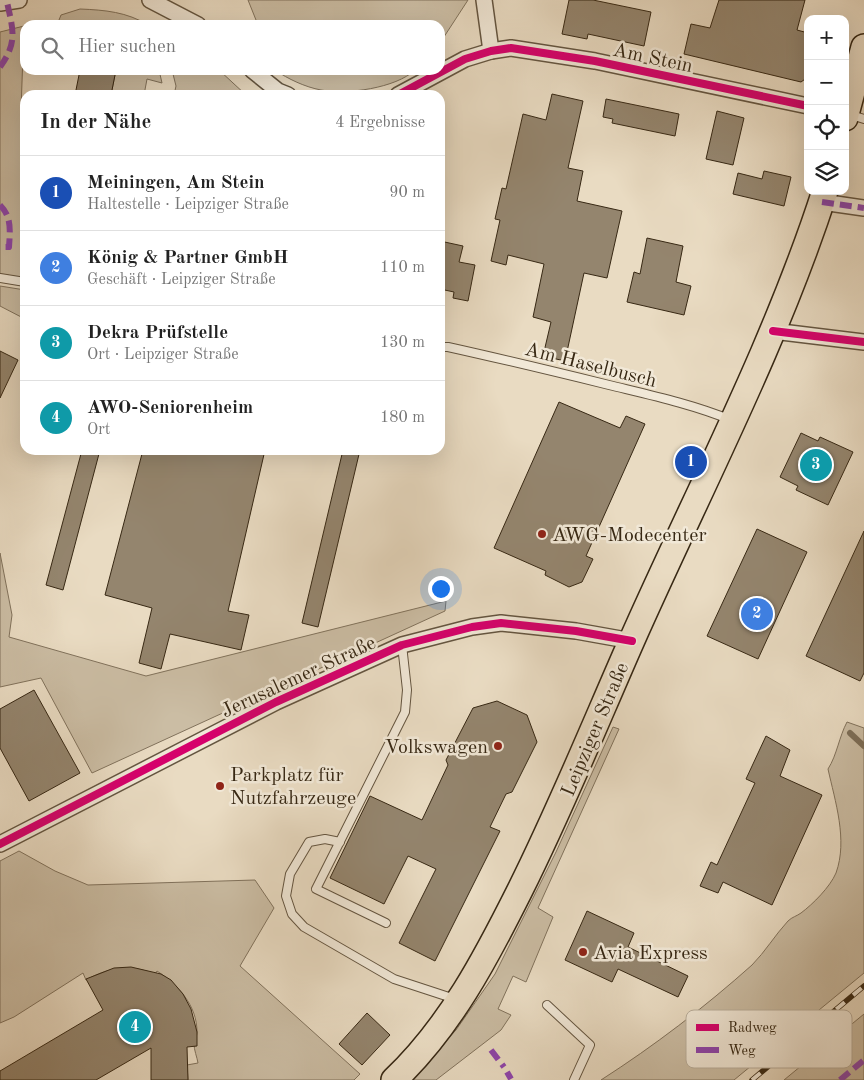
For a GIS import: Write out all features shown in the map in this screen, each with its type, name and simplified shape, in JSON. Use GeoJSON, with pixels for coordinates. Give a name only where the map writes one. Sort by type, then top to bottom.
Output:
{"type":"FeatureCollection","features":[{"type":"Feature","properties":{"kind":"main road"},"geometry":{"type":"LineString","coordinates":[[850,116],[864,47]]}},
{"type":"Feature","properties":{"kind":"main road","name":"Leipziger Straße"},"geometry":{"type":"LineString","coordinates":[[394,1080],[412,1063],[460,1001],[499,933],[553,825],[632,641],[773,331],[796,275],[824,197]]}},
{"type":"Feature","properties":{"kind":"street"},"geometry":{"type":"LineString","coordinates":[[0,3],[19,0]]}},
{"type":"Feature","properties":{"kind":"street"},"geometry":{"type":"LineString","coordinates":[[150,0],[188,20]]}},
{"type":"Feature","properties":{"kind":"street"},"geometry":{"type":"LineString","coordinates":[[484,0],[491,51]]}},
{"type":"Feature","properties":{"kind":"street","name":"Am Stein"},"geometry":{"type":"LineString","coordinates":[[445,70],[491,51],[511,48],[804,105]]}},
{"type":"Feature","properties":{"kind":"street"},"geometry":{"type":"LineString","coordinates":[[258,75],[277,90]]}},
{"type":"Feature","properties":{"kind":"street","name":"Am Stein"},"geometry":{"type":"LineString","coordinates":[[407,90],[434,75]]}},
{"type":"Feature","properties":{"kind":"street","name":"Leipziger Straße"},"geometry":{"type":"LineString","coordinates":[[824,197],[864,208]]}},
{"type":"Feature","properties":{"kind":"street"},"geometry":{"type":"LineString","coordinates":[[773,331],[864,342]]}},
{"type":"Feature","properties":{"kind":"street","name":"Jerusalemer Straße"},"geometry":{"type":"LineString","coordinates":[[0,844],[276,702],[402,645],[472,627],[501,623],[576,631],[632,641]]}},
{"type":"Feature","properties":{"kind":"lane"},"geometry":{"type":"LineString","coordinates":[[0,278],[20,281]]}},
{"type":"Feature","properties":{"kind":"lane","name":"Am Haselbusch"},"geometry":{"type":"LineString","coordinates":[[445,346],[501,358],[639,392],[711,412],[733,421]]}},
{"type":"Feature","properties":{"kind":"lane"},"geometry":{"type":"LineString","coordinates":[[386,923],[316,889],[405,712],[406,690],[402,645]]}},
{"type":"Feature","properties":{"kind":"lane"},"geometry":{"type":"LineString","coordinates":[[340,842],[325,839],[309,842],[290,874],[286,896],[292,914],[304,927],[394,979],[460,1001]]}},
{"type":"Feature","properties":{"kind":"lane"},"geometry":{"type":"LineString","coordinates":[[547,1005],[590,1045],[574,1080]]}},
{"type":"Feature","properties":{"kind":"shaded area"},"geometry":{"type":"Polygon","coordinates":[[[248,0],[468,0],[445,35],[445,20],[256,20],[248,0]]]}},
{"type":"Feature","properties":{"kind":"shaded area"},"geometry":{"type":"Polygon","coordinates":[[[80,9],[98,10],[115,12],[138,20],[59,20],[61,15],[80,9]]]}},
{"type":"Feature","properties":{"kind":"shaded area"},"geometry":{"type":"Polygon","coordinates":[[[20,27],[20,75],[22,75],[22,90],[20,90],[20,277],[0,274],[0,32],[20,27]]]}},
{"type":"Feature","properties":{"kind":"shaded area"},"geometry":{"type":"Polygon","coordinates":[[[115,75],[160,75],[162,83],[147,79],[145,90],[112,90],[115,75]]]}},
{"type":"Feature","properties":{"kind":"shaded area"},"geometry":{"type":"Polygon","coordinates":[[[173,75],[224,75],[241,90],[175,90],[173,75]]]}},
{"type":"Feature","properties":{"kind":"shaded area"},"geometry":{"type":"Polygon","coordinates":[[[284,75],[408,75],[384,86],[364,90],[321,90],[284,75]]]}},
{"type":"Feature","properties":{"kind":"shaded area"},"geometry":{"type":"Polygon","coordinates":[[[0,286],[20,289],[20,316],[0,306],[0,286]]]}},
{"type":"Feature","properties":{"kind":"shaded area"},"geometry":{"type":"Polygon","coordinates":[[[0,553],[12,615],[9,637],[146,676],[446,601],[445,611],[92,773],[41,678],[0,687],[0,553]]]}},
{"type":"Feature","properties":{"kind":"shaded area"},"geometry":{"type":"Polygon","coordinates":[[[847,722],[864,728],[864,973],[819,1010],[699,1010],[757,960],[788,921],[801,913],[821,895],[836,873],[841,847],[841,834],[828,769],[847,722]]]}},
{"type":"Feature","properties":{"kind":"shaded area"},"geometry":{"type":"Polygon","coordinates":[[[613,727],[619,729],[538,908],[553,917],[526,982],[513,976],[498,1009],[511,1015],[501,1030],[436,1080],[409,1080],[456,1030],[495,974],[556,852],[613,727]]]}},
{"type":"Feature","properties":{"kind":"shaded area"},"geometry":{"type":"Polygon","coordinates":[[[19,851],[55,871],[88,885],[255,880],[274,908],[240,966],[360,1074],[354,1080],[188,1080],[187,1065],[198,1063],[194,1046],[197,1032],[194,1013],[179,989],[157,971],[155,974],[137,969],[120,968],[103,972],[86,980],[83,973],[14,1017],[0,1023],[0,861],[19,851]]]}},
{"type":"Feature","properties":{"kind":"shaded area"},"geometry":{"type":"Polygon","coordinates":[[[864,1014],[864,1080],[784,1080],[799,1068],[852,1068],[852,1024],[864,1014]]]}},
{"type":"Feature","properties":{"kind":"shaded area"},"geometry":{"type":"Polygon","coordinates":[[[686,1020],[686,1068],[749,1068],[734,1080],[601,1080],[686,1020]]]}},
{"type":"Feature","properties":{"kind":"building"},"geometry":{"type":"Polygon","coordinates":[[[569,0],[593,0],[651,12],[644,46],[588,34],[587,39],[562,34],[569,0]]]}},
{"type":"Feature","properties":{"kind":"building"},"geometry":{"type":"Polygon","coordinates":[[[719,0],[805,0],[797,30],[804,32],[804,80],[801,82],[684,54],[691,24],[710,28],[719,0]]]}},
{"type":"Feature","properties":{"kind":"building"},"geometry":{"type":"Polygon","coordinates":[[[79,75],[115,75],[112,90],[76,90],[79,75]]]}},
{"type":"Feature","properties":{"kind":"building"},"geometry":{"type":"Polygon","coordinates":[[[552,94],[583,101],[568,168],[583,171],[577,201],[622,211],[607,278],[584,273],[565,361],[543,356],[551,322],[533,317],[544,264],[508,255],[506,265],[491,261],[500,220],[495,219],[502,188],[506,189],[523,114],[546,120],[552,94]]]}},
{"type":"Feature","properties":{"kind":"building"},"geometry":{"type":"Polygon","coordinates":[[[606,99],[679,114],[675,136],[612,123],[613,119],[603,117],[606,99]]]}},
{"type":"Feature","properties":{"kind":"building"},"geometry":{"type":"Polygon","coordinates":[[[717,111],[744,118],[733,165],[706,159],[717,111]]]}},
{"type":"Feature","properties":{"kind":"building"},"geometry":{"type":"Polygon","coordinates":[[[764,171],[791,177],[784,206],[733,194],[738,173],[762,179],[764,171]]]}},
{"type":"Feature","properties":{"kind":"building"},"geometry":{"type":"Polygon","coordinates":[[[647,238],[683,246],[676,282],[691,286],[684,315],[627,302],[634,272],[640,274],[647,238]]]}},
{"type":"Feature","properties":{"kind":"building"},"geometry":{"type":"Polygon","coordinates":[[[445,242],[463,246],[459,262],[475,265],[468,301],[453,298],[454,292],[445,290],[445,242]]]}},
{"type":"Feature","properties":{"kind":"building"},"geometry":{"type":"Polygon","coordinates":[[[0,351],[18,360],[0,398],[0,351]]]}},
{"type":"Feature","properties":{"kind":"building"},"geometry":{"type":"Polygon","coordinates":[[[559,402],[620,428],[626,416],[645,424],[586,556],[593,559],[582,582],[569,587],[545,575],[546,571],[494,548],[559,402]]]}},
{"type":"Feature","properties":{"kind":"building"},"geometry":{"type":"Polygon","coordinates":[[[801,433],[818,441],[820,437],[853,452],[828,505],[796,490],[798,486],[780,477],[801,433]]]}},
{"type":"Feature","properties":{"kind":"building"},"geometry":{"type":"Polygon","coordinates":[[[81,455],[99,455],[63,590],[46,585],[81,455]]]}},
{"type":"Feature","properties":{"kind":"building"},"geometry":{"type":"Polygon","coordinates":[[[142,455],[264,455],[228,611],[249,615],[241,650],[170,634],[161,669],[139,663],[152,608],[105,595],[142,455]]]}},
{"type":"Feature","properties":{"kind":"building"},"geometry":{"type":"Polygon","coordinates":[[[342,455],[359,455],[318,627],[302,623],[342,455]]]}},
{"type":"Feature","properties":{"kind":"building"},"geometry":{"type":"Polygon","coordinates":[[[757,529],[807,552],[758,659],[707,636],[757,529]]]}},
{"type":"Feature","properties":{"kind":"building"},"geometry":{"type":"Polygon","coordinates":[[[864,531],[864,673],[860,681],[806,656],[864,531]]]}},
{"type":"Feature","properties":{"kind":"building"},"geometry":{"type":"Polygon","coordinates":[[[34,690],[80,773],[29,801],[0,748],[0,709],[34,690]]]}},
{"type":"Feature","properties":{"kind":"building"},"geometry":{"type":"Polygon","coordinates":[[[497,701],[527,715],[537,742],[512,792],[506,794],[490,827],[500,831],[435,961],[399,943],[436,869],[408,856],[384,904],[330,878],[370,796],[422,820],[448,765],[446,760],[473,708],[497,701]]]}},
{"type":"Feature","properties":{"kind":"building"},"geometry":{"type":"Polygon","coordinates":[[[766,736],[790,750],[780,776],[822,795],[772,905],[723,882],[718,893],[700,886],[711,862],[717,865],[755,783],[746,779],[766,736]]]}},
{"type":"Feature","properties":{"kind":"building"},"geometry":{"type":"Polygon","coordinates":[[[587,911],[634,933],[628,947],[688,976],[678,997],[618,969],[612,982],[565,960],[587,911]]]}},
{"type":"Feature","properties":{"kind":"building"},"geometry":{"type":"Polygon","coordinates":[[[131,967],[161,974],[171,980],[183,994],[191,1009],[197,1032],[197,1046],[187,1047],[188,1080],[151,1080],[151,1048],[96,1080],[0,1080],[0,1071],[103,1010],[86,979],[114,968],[131,967]]]}},
{"type":"Feature","properties":{"kind":"building"},"geometry":{"type":"Polygon","coordinates":[[[367,1013],[390,1035],[362,1065],[339,1044],[367,1013]]]}},
{"type":"Feature","properties":{"kind":"waterway"},"geometry":{"type":"LineString","coordinates":[[850,733],[864,746]]}},
{"type":"Feature","properties":{"kind":"railway"},"geometry":{"type":"LineString","coordinates":[[835,1010],[864,986]]}},
{"type":"Feature","properties":{"kind":"railway"},"geometry":{"type":"LineString","coordinates":[[752,1080],[766,1068]]}},
{"type":"Feature","properties":{"kind":"marked path"},"geometry":{"type":"LineString","coordinates":[[0,67],[12,43],[12,28],[7,2]]}},
{"type":"Feature","properties":{"kind":"marked path"},"geometry":{"type":"LineString","coordinates":[[822,202],[864,208]]}},
{"type":"Feature","properties":{"kind":"marked path"},"geometry":{"type":"LineString","coordinates":[[0,205],[7,214],[10,230],[9,247],[0,247]]}},
{"type":"Feature","properties":{"kind":"marked path"},"geometry":{"type":"LineString","coordinates":[[491,1050],[504,1067]]}},
{"type":"Feature","properties":{"kind":"marked path"},"geometry":{"type":"LineString","coordinates":[[840,1080],[864,1060]]}},
{"type":"Feature","properties":{"kind":"marked path"},"geometry":{"type":"LineString","coordinates":[[507,1072],[511,1079]]}},
{"type":"Feature","properties":{"kind":"cycle path"},"geometry":{"type":"LineString","coordinates":[[445,70],[465,59],[491,51],[511,48],[595,61],[804,105]]}},
{"type":"Feature","properties":{"kind":"cycle path"},"geometry":{"type":"LineString","coordinates":[[407,90],[435,75]]}},
{"type":"Feature","properties":{"kind":"cycle path"},"geometry":{"type":"LineString","coordinates":[[773,331],[864,342]]}},
{"type":"Feature","properties":{"kind":"cycle path"},"geometry":{"type":"LineString","coordinates":[[0,844],[276,702],[402,645],[472,627],[501,623],[576,631],[632,641]]}},
{"type":"Feature","properties":{"kind":"place","name":"Meiningen, Am Stein"},"geometry":{"type":"Point","coordinates":[691,462]}},
{"type":"Feature","properties":{"kind":"place","name":"Dekra Prüfstelle"},"geometry":{"type":"Point","coordinates":[816,465]}},
{"type":"Feature","properties":{"kind":"place","name":"AWG-Modecenter"},"geometry":{"type":"Point","coordinates":[542,534]}},
{"type":"Feature","properties":{"kind":"place","name":"König & Partner GmbH"},"geometry":{"type":"Point","coordinates":[757,614]}},
{"type":"Feature","properties":{"kind":"place","name":"Volkswagen"},"geometry":{"type":"Point","coordinates":[498,746]}},
{"type":"Feature","properties":{"kind":"place","name":"Parkplatz für Nutzfahrzeuge"},"geometry":{"type":"Point","coordinates":[220,786]}},
{"type":"Feature","properties":{"kind":"place","name":"Avia Express"},"geometry":{"type":"Point","coordinates":[583,952]}},
{"type":"Feature","properties":{"kind":"place","name":"AWO-Seniorenheim"},"geometry":{"type":"Point","coordinates":[135,1027]}}]}
